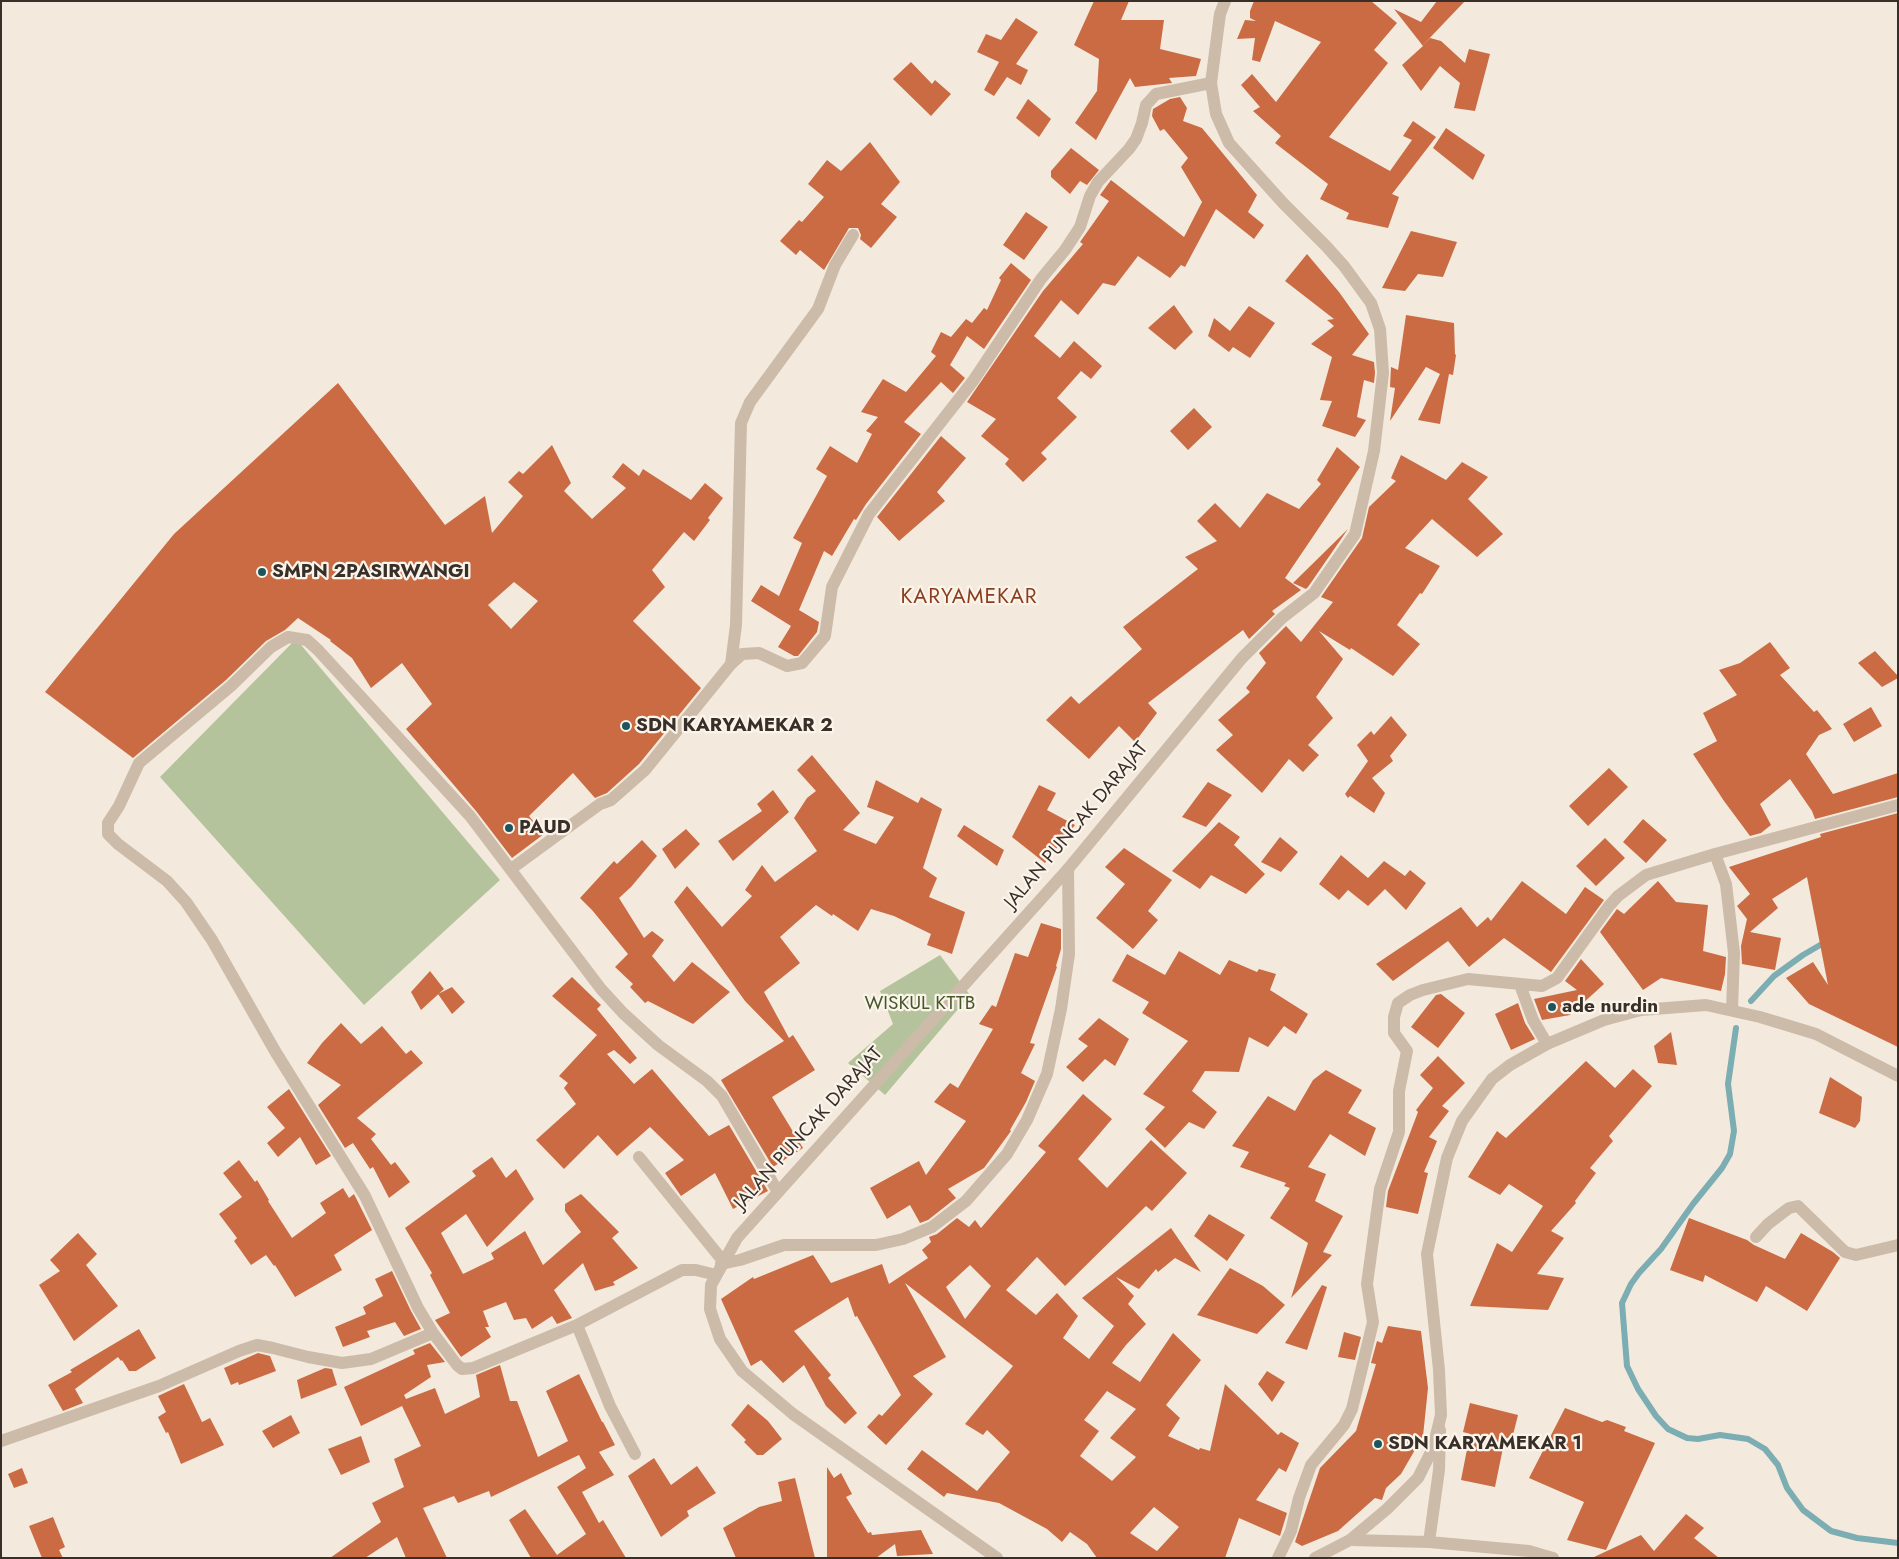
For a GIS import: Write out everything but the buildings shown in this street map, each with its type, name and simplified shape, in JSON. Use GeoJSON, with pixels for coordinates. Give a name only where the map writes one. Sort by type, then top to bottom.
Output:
{"type":"FeatureCollection","features":[{"type":"Feature","properties":{"kind":"street","name":"JALAN PUNCAK DARAJAT"},"geometry":{"type":"LineString","coordinates":[[997,1558],[793,1414],[742,1372],[720,1339],[710,1309],[711,1285],[737,1238],[1068,869],[1242,658],[1282,618],[1314,592],[1338,561],[1355,534],[1374,451],[1383,373],[1380,329],[1371,303],[1326,246],[1283,203],[1229,143],[1216,114],[1211,82],[1220,14],[1225,1]]}},
{"type":"Feature","properties":{"kind":"street"},"geometry":{"type":"LineString","coordinates":[[510,869],[600,804],[611,800],[645,770],[731,664],[742,654],[759,653],[787,666],[802,663],[825,636],[832,587],[869,514],[973,381],[1041,279],[1065,250],[1080,227],[1090,196],[1098,182],[1136,139],[1146,106],[1156,94],[1211,82]]}},
{"type":"Feature","properties":{"kind":"street"},"geometry":{"type":"LineString","coordinates":[[731,664],[736,626],[741,423],[750,402],[818,309],[835,264],[853,235]]}},
{"type":"Feature","properties":{"kind":"street"},"geometry":{"type":"LineString","coordinates":[[778,1192],[722,1096],[708,1081],[658,1045],[595,982],[470,816],[307,640],[288,637],[271,647],[231,686],[140,763],[119,806],[108,823],[108,834],[118,844],[167,881],[186,902],[212,940],[275,1051],[365,1196],[418,1308],[433,1333],[457,1365],[462,1368],[469,1368],[577,1325],[682,1270],[720,1267],[784,1245],[876,1245],[902,1239],[932,1227],[966,1201],[1007,1154],[1027,1120],[1047,1074],[1061,1009],[1069,954],[1068,869]]}},
{"type":"Feature","properties":{"kind":"street"},"geometry":{"type":"LineString","coordinates":[[1278,1558],[1291,1531],[1311,1465],[1344,1425],[1352,1410],[1373,1322],[1367,1284],[1380,1188],[1399,1132],[1398,1091],[1407,1051],[1394,1033],[1394,1017],[1398,1004],[1410,995],[1423,990],[1468,979],[1542,986],[1557,978],[1618,896],[1646,874],[1898,805]]}},
{"type":"Feature","properties":{"kind":"street"},"geometry":{"type":"LineString","coordinates":[[1715,854],[1726,884],[1734,954],[1732,1010]]}},
{"type":"Feature","properties":{"kind":"street"},"geometry":{"type":"LineString","coordinates":[[1520,985],[1533,1020],[1547,1044]]}},
{"type":"Feature","properties":{"kind":"street"},"geometry":{"type":"LineString","coordinates":[[1429,1542],[1439,1470],[1441,1415],[1439,1370],[1427,1254],[1447,1158],[1462,1121],[1492,1079],[1510,1065],[1547,1044],[1604,1020],[1641,1010],[1706,1005],[1760,1017],[1816,1034],[1898,1076]]}},
{"type":"Feature","properties":{"kind":"street"},"geometry":{"type":"LineString","coordinates":[[639,1158],[720,1267]]}},
{"type":"Feature","properties":{"kind":"street"},"geometry":{"type":"LineString","coordinates":[[1756,1237],[1768,1224],[1789,1208],[1798,1206],[1845,1252],[1856,1256],[1898,1246]]}},
{"type":"Feature","properties":{"kind":"street"},"geometry":{"type":"LineString","coordinates":[[577,1325],[610,1406],[635,1454]]}},
{"type":"Feature","properties":{"kind":"street"},"geometry":{"type":"LineString","coordinates":[[1,1441],[159,1386],[256,1345],[342,1363],[371,1359],[433,1333]]}},
{"type":"Feature","properties":{"kind":"street"},"geometry":{"type":"LineString","coordinates":[[1315,1558],[1350,1540],[1387,1509],[1418,1478],[1433,1448],[1441,1415]]}},
{"type":"Feature","properties":{"kind":"street"},"geometry":{"type":"LineString","coordinates":[[1350,1540],[1429,1542],[1529,1552],[1553,1558]]}},
{"type":"Feature","properties":{"kind":"green space"},"geometry":{"type":"Polygon","coordinates":[[[296,639],[500,880],[364,1005],[160,777],[296,639]]]}},
{"type":"Feature","properties":{"kind":"green space","name":"WISKUL KTTB"},"geometry":{"type":"Polygon","coordinates":[[[940,955],[970,995],[885,1095],[848,1063],[893,1024],[880,991],[940,955]]]}},
{"type":"Feature","properties":{"kind":"waterway"},"geometry":{"type":"LineString","coordinates":[[1751,1001],[1774,976],[1803,955],[1827,941]]}},
{"type":"Feature","properties":{"kind":"waterway"},"geometry":{"type":"LineString","coordinates":[[1736,1028],[1728,1084],[1734,1131],[1730,1154],[1722,1168],[1693,1204],[1661,1249],[1631,1284],[1622,1303],[1627,1366],[1638,1389],[1656,1416],[1668,1429],[1687,1438],[1698,1439],[1720,1435],[1748,1439],[1765,1449],[1778,1465],[1787,1488],[1803,1510],[1831,1531],[1857,1538],[1898,1543]]}},
{"type":"Feature","properties":{"kind":"place","name":"SMPN 2PASIRWANGI"},"geometry":{"type":"Point","coordinates":[262,572]}},
{"type":"Feature","properties":{"kind":"place","name":"SDN KARYAMEKAR 2"},"geometry":{"type":"Point","coordinates":[626,726]}},
{"type":"Feature","properties":{"kind":"place","name":"PAUD"},"geometry":{"type":"Point","coordinates":[509,828]}},
{"type":"Feature","properties":{"kind":"place","name":"ade nurdin"},"geometry":{"type":"Point","coordinates":[1552,1007]}},
{"type":"Feature","properties":{"kind":"place","name":"SDN KARYAMEKAR 1"},"geometry":{"type":"Point","coordinates":[1378,1444]}},
{"type":"Feature","properties":{"kind":"district","name":"KARYAMEKAR"},"geometry":{"type":"Point","coordinates":[969,598]}}]}
